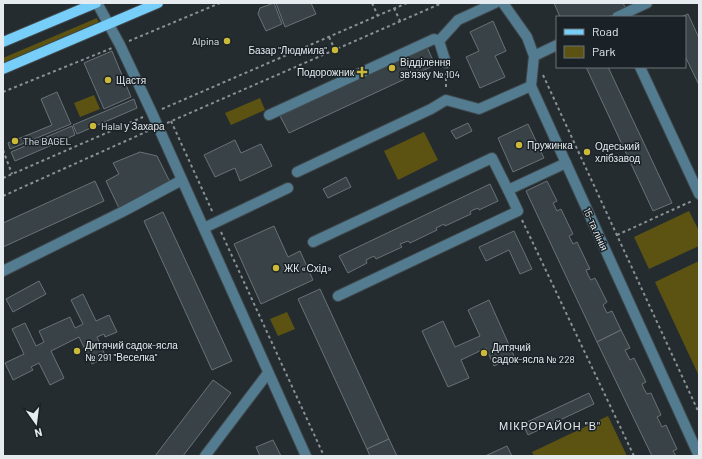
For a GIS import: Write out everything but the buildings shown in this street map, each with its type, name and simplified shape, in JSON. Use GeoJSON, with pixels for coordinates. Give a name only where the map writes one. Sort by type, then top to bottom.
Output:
{"type":"FeatureCollection","features":[{"type":"Feature","properties":{"kind":"main road"},"geometry":{"type":"LineString","coordinates":[[3,42],[96,3]]}},
{"type":"Feature","properties":{"kind":"main road"},"geometry":{"type":"LineString","coordinates":[[3,68],[158,3]]}},
{"type":"Feature","properties":{"kind":"street"},"geometry":{"type":"LineString","coordinates":[[96,3],[120,45],[152,113],[306,456]]}},
{"type":"Feature","properties":{"kind":"street"},"geometry":{"type":"LineString","coordinates":[[439,41],[458,20],[495,3]]}},
{"type":"Feature","properties":{"kind":"street"},"geometry":{"type":"LineString","coordinates":[[297,172],[431,109],[446,100],[479,109],[531,86],[534,56],[527,37],[503,3]]}},
{"type":"Feature","properties":{"kind":"street"},"geometry":{"type":"LineString","coordinates":[[619,16],[647,3]]}},
{"type":"Feature","properties":{"kind":"street"},"geometry":{"type":"LineString","coordinates":[[269,115],[434,38],[439,41],[446,63]]}},
{"type":"Feature","properties":{"kind":"street"},"geometry":{"type":"LineString","coordinates":[[534,56],[556,45]]}},
{"type":"Feature","properties":{"kind":"street"},"geometry":{"type":"LineString","coordinates":[[640,68],[696,198]]}},
{"type":"Feature","properties":{"kind":"street","name":"15-та лінія"},"geometry":{"type":"LineString","coordinates":[[531,86],[699,456]]}},
{"type":"Feature","properties":{"kind":"street"},"geometry":{"type":"LineString","coordinates":[[313,242],[492,158],[518,211],[338,296]]}},
{"type":"Feature","properties":{"kind":"street"},"geometry":{"type":"LineString","coordinates":[[508,190],[566,162]]}},
{"type":"Feature","properties":{"kind":"street"},"geometry":{"type":"LineString","coordinates":[[3,271],[124,211],[182,180]]}},
{"type":"Feature","properties":{"kind":"street"},"geometry":{"type":"LineString","coordinates":[[204,228],[288,188]]}},
{"type":"Feature","properties":{"kind":"street"},"geometry":{"type":"LineString","coordinates":[[205,456],[268,372]]}},
{"type":"Feature","properties":{"kind":"path"},"geometry":{"type":"LineString","coordinates":[[372,3],[378,16]]}},
{"type":"Feature","properties":{"kind":"path"},"geometry":{"type":"LineString","coordinates":[[3,178],[407,3]]}},
{"type":"Feature","properties":{"kind":"path"},"geometry":{"type":"LineString","coordinates":[[3,196],[158,126],[442,3]]}},
{"type":"Feature","properties":{"kind":"path"},"geometry":{"type":"LineString","coordinates":[[394,8],[400,21]]}},
{"type":"Feature","properties":{"kind":"path"},"geometry":{"type":"LineString","coordinates":[[329,37],[335,50]]}},
{"type":"Feature","properties":{"kind":"path"},"geometry":{"type":"LineString","coordinates":[[534,56],[699,413]]}},
{"type":"Feature","properties":{"kind":"path"},"geometry":{"type":"LineString","coordinates":[[446,63],[446,100]]}},
{"type":"Feature","properties":{"kind":"path"},"geometry":{"type":"LineString","coordinates":[[171,121],[324,456]]}},
{"type":"Feature","properties":{"kind":"path"},"geometry":{"type":"LineString","coordinates":[[3,150],[12,174]]}},
{"type":"Feature","properties":{"kind":"path"},"geometry":{"type":"LineString","coordinates":[[617,235],[696,198]]}},
{"type":"Feature","properties":{"kind":"path"},"geometry":{"type":"LineString","coordinates":[[518,211],[634,456]]}},
{"type":"Feature","properties":{"kind":"green space"},"geometry":{"type":"Polygon","coordinates":[[[97,18],[99,23],[3,63],[3,58],[97,18]]]}},
{"type":"Feature","properties":{"kind":"green space"},"geometry":{"type":"Polygon","coordinates":[[[94,95],[100,109],[80,117],[74,103],[94,95]]]}},
{"type":"Feature","properties":{"kind":"green space"},"geometry":{"type":"Polygon","coordinates":[[[260,98],[265,110],[231,125],[225,113],[260,98]]]}},
{"type":"Feature","properties":{"kind":"green space"},"geometry":{"type":"Polygon","coordinates":[[[424,132],[438,160],[398,180],[384,151],[424,132]]]}},
{"type":"Feature","properties":{"kind":"green space"},"geometry":{"type":"Polygon","coordinates":[[[689,211],[699,231],[699,246],[649,269],[634,237],[689,211]]]}},
{"type":"Feature","properties":{"kind":"green space"},"geometry":{"type":"Polygon","coordinates":[[[699,261],[699,376],[655,282],[699,261]]]}},
{"type":"Feature","properties":{"kind":"green space"},"geometry":{"type":"Polygon","coordinates":[[[287,312],[295,329],[278,336],[270,319],[287,312]]]}},
{"type":"Feature","properties":{"kind":"green space"},"geometry":{"type":"Polygon","coordinates":[[[608,416],[627,456],[534,456],[532,452],[608,416]]]}},
{"type":"Feature","properties":{"kind":"place","name":"Alpina"},"geometry":{"type":"Point","coordinates":[227,41]}},
{"type":"Feature","properties":{"kind":"place","name":"Базар \"Людмила\""},"geometry":{"type":"Point","coordinates":[335,50]}},
{"type":"Feature","properties":{"kind":"place","name":"Відділення зв'язку № 104"},"geometry":{"type":"Point","coordinates":[392,68]}},
{"type":"Feature","properties":{"kind":"place","name":"Подорожник"},"geometry":{"type":"Point","coordinates":[362,72]}},
{"type":"Feature","properties":{"kind":"place","name":"Щастя"},"geometry":{"type":"Point","coordinates":[108,80]}},
{"type":"Feature","properties":{"kind":"place","name":"Halal у Захара"},"geometry":{"type":"Point","coordinates":[93,126]}},
{"type":"Feature","properties":{"kind":"place","name":"The BAGEL"},"geometry":{"type":"Point","coordinates":[15,141]}},
{"type":"Feature","properties":{"kind":"place","name":"Пружинка"},"geometry":{"type":"Point","coordinates":[519,145]}},
{"type":"Feature","properties":{"kind":"place","name":"Одеський хлібзавод"},"geometry":{"type":"Point","coordinates":[587,152]}},
{"type":"Feature","properties":{"kind":"place","name":"ЖК «Схід»"},"geometry":{"type":"Point","coordinates":[276,268]}},
{"type":"Feature","properties":{"kind":"place","name":"Дитячий садок-ясла № 291 \"Веселка\""},"geometry":{"type":"Point","coordinates":[77,351]}},
{"type":"Feature","properties":{"kind":"place","name":"Дитячий садок-ясла № 228"},"geometry":{"type":"Point","coordinates":[484,353]}},
{"type":"Feature","properties":{"kind":"district","name":"МІКРОРАЙОН \"В\""},"geometry":{"type":"Point","coordinates":[550,425]}}]}
